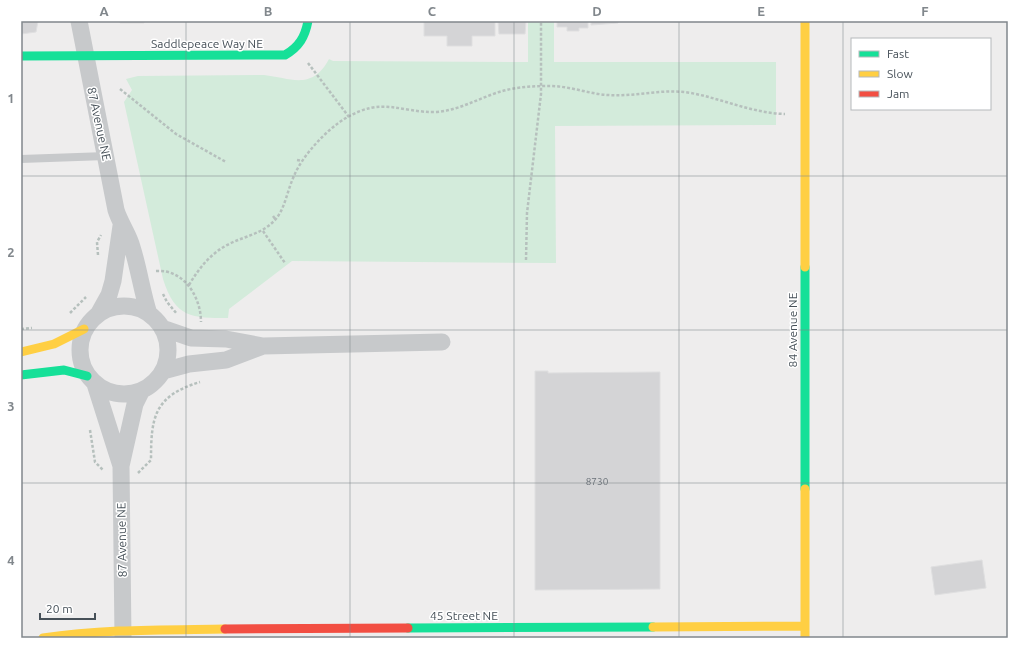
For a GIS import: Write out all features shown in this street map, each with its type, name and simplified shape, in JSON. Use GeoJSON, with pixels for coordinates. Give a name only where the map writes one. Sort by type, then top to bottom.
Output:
{"type":"FeatureCollection","features":[{"type":"Feature","properties":{"kind":"street","name":"87 Avenue NE"},"geometry":{"type":"LineString","coordinates":[[79,21],[116,210],[121,226],[132,246],[141,287],[149,314]]}},
{"type":"Feature","properties":{"kind":"street"},"geometry":{"type":"LineString","coordinates":[[297,48],[301,44],[308,21]]}},
{"type":"Feature","properties":{"kind":"street","name":"84 Avenue NE"},"geometry":{"type":"LineString","coordinates":[[805,21],[805,638]]}},
{"type":"Feature","properties":{"kind":"street","name":"Saddlepeace Way NE"},"geometry":{"type":"LineString","coordinates":[[21,56],[274,56],[285,55],[297,48]]}},
{"type":"Feature","properties":{"kind":"street","name":"87 Avenue NE"},"geometry":{"type":"LineString","coordinates":[[99,313],[109,295],[113,281],[121,226]]}},
{"type":"Feature","properties":{"kind":"street"},"geometry":{"type":"LineString","coordinates":[[21,352],[38,349],[65,340],[84,329],[99,313],[119,306],[135,307],[149,314],[162,328],[168,350],[163,372],[157,380],[141,392],[129,395],[105,391],[91,380],[64,370],[21,376]]}},
{"type":"Feature","properties":{"kind":"street"},"geometry":{"type":"LineString","coordinates":[[162,328],[191,338],[226,339],[263,346],[442,342]]}},
{"type":"Feature","properties":{"kind":"street"},"geometry":{"type":"LineString","coordinates":[[84,329],[80,341],[79,353],[82,365],[91,380]]}},
{"type":"Feature","properties":{"kind":"street"},"geometry":{"type":"LineString","coordinates":[[163,372],[189,364],[226,360],[263,346]]}},
{"type":"Feature","properties":{"kind":"street","name":"87 Avenue NE"},"geometry":{"type":"LineString","coordinates":[[91,380],[121,466]]}},
{"type":"Feature","properties":{"kind":"street","name":"87 Avenue NE"},"geometry":{"type":"LineString","coordinates":[[123,634],[121,466],[134,404],[141,392]]}},
{"type":"Feature","properties":{"kind":"street","name":"45 Street NE"},"geometry":{"type":"LineString","coordinates":[[43,638],[75,633],[559,633],[805,626]]}},
{"type":"Feature","properties":{"kind":"lane"},"geometry":{"type":"LineString","coordinates":[[21,159],[106,156]]}},
{"type":"Feature","properties":{"kind":"path"},"geometry":{"type":"LineString","coordinates":[[526,260],[527,213],[540,117],[541,21]]}},
{"type":"Feature","properties":{"kind":"path"},"geometry":{"type":"LineString","coordinates":[[297,48],[349,117]]}},
{"type":"Feature","properties":{"kind":"path"},"geometry":{"type":"LineString","coordinates":[[189,285],[203,264],[220,250],[229,244],[263,231],[276,220],[294,176],[302,161],[334,127],[349,117],[369,108],[378,106],[425,111],[445,111],[503,91],[541,86],[558,87],[610,95],[681,92],[757,112],[805,114]]}},
{"type":"Feature","properties":{"kind":"path"},"geometry":{"type":"LineString","coordinates":[[120,89],[176,134],[226,162]]}},
{"type":"Feature","properties":{"kind":"path"},"geometry":{"type":"LineString","coordinates":[[297,160],[302,161]]}},
{"type":"Feature","properties":{"kind":"path"},"geometry":{"type":"LineString","coordinates":[[273,216],[276,220]]}},
{"type":"Feature","properties":{"kind":"path"},"geometry":{"type":"LineString","coordinates":[[263,231],[285,264]]}},
{"type":"Feature","properties":{"kind":"path"},"geometry":{"type":"LineString","coordinates":[[97,242],[98,256]]}},
{"type":"Feature","properties":{"kind":"path"},"geometry":{"type":"LineString","coordinates":[[155,265],[158,276]]}},
{"type":"Feature","properties":{"kind":"path"},"geometry":{"type":"LineString","coordinates":[[157,271],[173,274],[189,285],[200,306],[200,322],[209,322]]}},
{"type":"Feature","properties":{"kind":"path"},"geometry":{"type":"LineString","coordinates":[[161,290],[167,302],[176,313],[182,316]]}},
{"type":"Feature","properties":{"kind":"path"},"geometry":{"type":"LineString","coordinates":[[67,315],[90,293]]}},
{"type":"Feature","properties":{"kind":"path"},"geometry":{"type":"LineString","coordinates":[[21,329],[34,328]]}},
{"type":"Feature","properties":{"kind":"path"},"geometry":{"type":"LineString","coordinates":[[151,460],[152,429],[156,412],[164,401],[176,391],[202,381]]}},
{"type":"Feature","properties":{"kind":"path"},"geometry":{"type":"LineString","coordinates":[[89,428],[95,462]]}},
{"type":"Feature","properties":{"kind":"green space"},"geometry":{"type":"Polygon","coordinates":[[[528,21],[554,21],[554,62],[776,62],[776,125],[555,126],[556,263],[292,261],[229,309],[228,318],[195,316],[186,313],[173,302],[163,279],[124,102],[132,90],[126,79],[138,76],[264,75],[300,80],[308,79],[315,75],[322,69],[329,59],[333,61],[528,62],[528,21]]]}},
{"type":"Feature","properties":{"kind":"building"},"geometry":{"type":"Polygon","coordinates":[[[21,21],[38,21],[36,32],[21,34],[21,21]]]}},
{"type":"Feature","properties":{"kind":"building"},"geometry":{"type":"Polygon","coordinates":[[[120,21],[144,21],[144,23],[120,23],[120,21]]]}},
{"type":"Feature","properties":{"kind":"building"},"geometry":{"type":"Polygon","coordinates":[[[424,21],[495,21],[495,36],[472,36],[472,46],[447,46],[447,36],[424,36],[424,21]]]}},
{"type":"Feature","properties":{"kind":"building"},"geometry":{"type":"Polygon","coordinates":[[[498,21],[526,21],[525,34],[499,34],[498,21]]]}},
{"type":"Feature","properties":{"kind":"building"},"geometry":{"type":"Polygon","coordinates":[[[557,21],[588,21],[588,28],[579,28],[579,31],[567,31],[567,27],[557,27],[557,21]]]}},
{"type":"Feature","properties":{"kind":"building"},"geometry":{"type":"Polygon","coordinates":[[[591,21],[618,21],[618,23],[591,25],[591,21]]]}},
{"type":"Feature","properties":{"kind":"building"},"geometry":{"type":"Polygon","coordinates":[[[535,371],[548,371],[548,373],[660,372],[660,589],[535,590],[535,371]]]}},
{"type":"Feature","properties":{"kind":"building"},"geometry":{"type":"Polygon","coordinates":[[[982,560],[986,588],[935,595],[931,567],[982,560]]]}},
{"type":"Feature","properties":{"kind":"traffic: fast"},"geometry":{"type":"LineString","coordinates":[[21,56],[285,55],[294,49],[301,41],[308,21]]}},
{"type":"Feature","properties":{"kind":"traffic: fast"},"geometry":{"type":"LineString","coordinates":[[805,267],[805,489]]}},
{"type":"Feature","properties":{"kind":"traffic: fast"},"geometry":{"type":"LineString","coordinates":[[21,375],[64,370],[87,376]]}},
{"type":"Feature","properties":{"kind":"traffic: fast"},"geometry":{"type":"LineString","coordinates":[[408,628],[653,627]]}},
{"type":"Feature","properties":{"kind":"traffic: slow"},"geometry":{"type":"LineString","coordinates":[[805,21],[805,267]]}},
{"type":"Feature","properties":{"kind":"traffic: slow"},"geometry":{"type":"LineString","coordinates":[[21,352],[54,344],[84,329]]}},
{"type":"Feature","properties":{"kind":"traffic: slow"},"geometry":{"type":"LineString","coordinates":[[805,489],[805,638]]}},
{"type":"Feature","properties":{"kind":"traffic: slow"},"geometry":{"type":"LineString","coordinates":[[653,627],[805,626]]}},
{"type":"Feature","properties":{"kind":"traffic: slow"},"geometry":{"type":"LineString","coordinates":[[43,638],[111,631],[225,629]]}},
{"type":"Feature","properties":{"kind":"traffic: jam"},"geometry":{"type":"LineString","coordinates":[[225,629],[408,628]]}}]}
